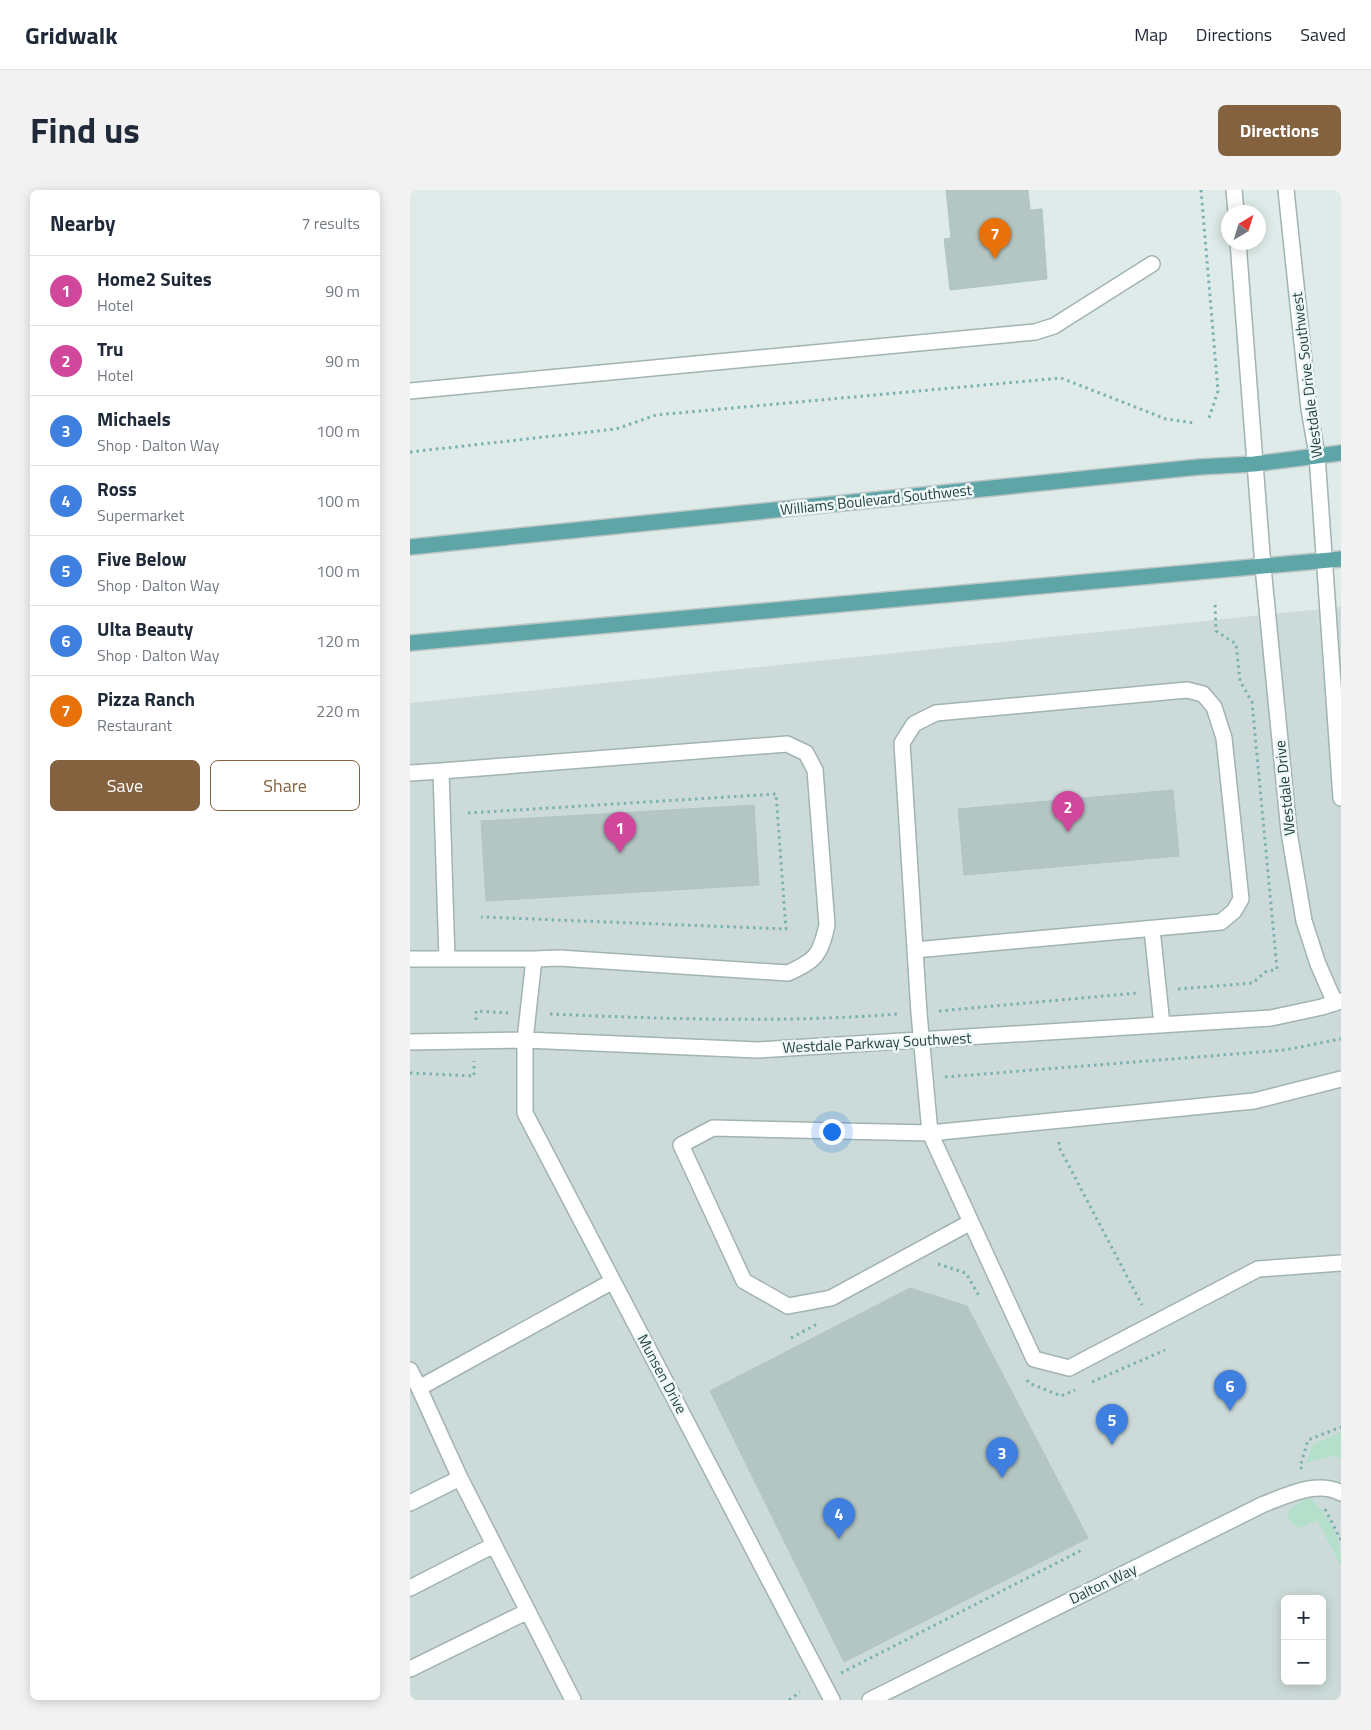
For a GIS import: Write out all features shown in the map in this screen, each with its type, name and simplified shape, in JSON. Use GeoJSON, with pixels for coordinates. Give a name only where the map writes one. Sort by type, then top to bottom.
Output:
{"type":"FeatureCollection","features":[{"type":"Feature","properties":{"kind":"main road","name":"Williams Boulevard Southwest"},"geometry":{"type":"LineString","coordinates":[[410,547],[1199,467],[1254,464],[1341,453]]}},
{"type":"Feature","properties":{"kind":"main road"},"geometry":{"type":"LineString","coordinates":[[410,643],[1341,559]]}},
{"type":"Feature","properties":{"kind":"street"},"geometry":{"type":"LineString","coordinates":[[1234,190],[1235,205]]}},
{"type":"Feature","properties":{"kind":"street","name":"Westdale Drive Southwest"},"geometry":{"type":"LineString","coordinates":[[1286,190],[1309,409],[1317,455],[1322,561]]}},
{"type":"Feature","properties":{"kind":"street"},"geometry":{"type":"LineString","coordinates":[[1239,250],[1263,567]]}},
{"type":"Feature","properties":{"kind":"street"},"geometry":{"type":"LineString","coordinates":[[410,391],[1035,332],[1054,326],[1152,264]]}},
{"type":"Feature","properties":{"kind":"street"},"geometry":{"type":"LineString","coordinates":[[1322,561],[1341,798]]}},
{"type":"Feature","properties":{"kind":"street","name":"Westdale Drive"},"geometry":{"type":"LineString","coordinates":[[1263,567],[1292,850],[1304,921],[1318,964],[1338,1002]]}},
{"type":"Feature","properties":{"kind":"street"},"geometry":{"type":"LineString","coordinates":[[915,950],[1221,922],[1234,911],[1241,899],[1224,738],[1214,707],[1203,694],[1187,690],[936,713],[914,724],[902,743],[915,950],[921,1041],[930,1133],[1034,1360],[1068,1368],[1258,1269],[1341,1263]]}},
{"type":"Feature","properties":{"kind":"street"},"geometry":{"type":"LineString","coordinates":[[410,772],[787,744],[806,753],[815,770],[826,925],[823,943],[811,962],[788,973],[559,958],[410,958]]}},
{"type":"Feature","properties":{"kind":"street"},"geometry":{"type":"LineString","coordinates":[[441,771],[448,958]]}},
{"type":"Feature","properties":{"kind":"street"},"geometry":{"type":"LineString","coordinates":[[1152,929],[1162,1025]]}},
{"type":"Feature","properties":{"kind":"street","name":"Munsen Drive"},"geometry":{"type":"LineString","coordinates":[[534,959],[525,1040],[525,1113],[832,1700]]}},
{"type":"Feature","properties":{"kind":"street","name":"Westdale Parkway Southwest"},"geometry":{"type":"LineString","coordinates":[[410,1042],[525,1040],[758,1050],[1271,1018],[1338,1002]]}},
{"type":"Feature","properties":{"kind":"street"},"geometry":{"type":"LineString","coordinates":[[971,1222],[831,1298],[788,1306],[744,1281],[681,1145],[713,1128],[930,1133],[1254,1101],[1341,1079]]}},
{"type":"Feature","properties":{"kind":"street"},"geometry":{"type":"LineString","coordinates":[[419,1388],[613,1281]]}},
{"type":"Feature","properties":{"kind":"street"},"geometry":{"type":"LineString","coordinates":[[410,1370],[460,1478],[573,1700]]}},
{"type":"Feature","properties":{"kind":"street"},"geometry":{"type":"LineString","coordinates":[[410,1503],[460,1478]]}},
{"type":"Feature","properties":{"kind":"street","name":"Dalton Way"},"geometry":{"type":"LineString","coordinates":[[870,1700],[1264,1504],[1313,1488],[1332,1488],[1341,1493]]}},
{"type":"Feature","properties":{"kind":"street"},"geometry":{"type":"LineString","coordinates":[[410,1588],[494,1545]]}},
{"type":"Feature","properties":{"kind":"street"},"geometry":{"type":"LineString","coordinates":[[410,1669],[528,1611]]}},
{"type":"Feature","properties":{"kind":"path"},"geometry":{"type":"LineString","coordinates":[[1201,190],[1218,391],[1208,421]]}},
{"type":"Feature","properties":{"kind":"path"},"geometry":{"type":"LineString","coordinates":[[410,452],[616,429],[656,415],[1062,378],[1166,419],[1194,423]]}},
{"type":"Feature","properties":{"kind":"path"},"geometry":{"type":"LineString","coordinates":[[468,814],[776,794],[786,929],[481,917]]}},
{"type":"Feature","properties":{"kind":"path"},"geometry":{"type":"LineString","coordinates":[[924,1078],[1285,1050],[1341,1039]]}},
{"type":"Feature","properties":{"kind":"path"},"geometry":{"type":"LineString","coordinates":[[1060,1139],[1059,1147],[1146,1313]]}},
{"type":"Feature","properties":{"kind":"path"},"geometry":{"type":"LineString","coordinates":[[936,1264],[966,1273],[980,1298]]}},
{"type":"Feature","properties":{"kind":"path"},"geometry":{"type":"LineString","coordinates":[[791,1338],[825,1320]]}},
{"type":"Feature","properties":{"kind":"path"},"geometry":{"type":"LineString","coordinates":[[1087,1384],[1165,1350]]}},
{"type":"Feature","properties":{"kind":"path"},"geometry":{"type":"LineString","coordinates":[[1024,1375],[1028,1383],[1062,1396],[1079,1388]]}},
{"type":"Feature","properties":{"kind":"path"},"geometry":{"type":"LineString","coordinates":[[841,1673],[1084,1549]]}},
{"type":"Feature","properties":{"kind":"path"},"geometry":{"type":"LineString","coordinates":[[789,1700],[800,1692]]}},
{"type":"Feature","properties":{"kind":"shaded area"},"geometry":{"type":"Polygon","coordinates":[[[1341,607],[1341,1700],[410,1700],[410,703],[1341,607]]]}},
{"type":"Feature","properties":{"kind":"green space"},"geometry":{"type":"Polygon","coordinates":[[[1341,1432],[1341,1458],[1333,1456],[1306,1463],[1312,1445],[1341,1432]]]}},
{"type":"Feature","properties":{"kind":"green space"},"geometry":{"type":"Polygon","coordinates":[[[1306,1499],[1312,1499],[1330,1522],[1339,1546],[1341,1566],[1317,1520],[1300,1528],[1293,1525],[1288,1517],[1289,1509],[1306,1499]]]}},
{"type":"Feature","properties":{"kind":"building"},"geometry":{"type":"Polygon","coordinates":[[[946,190],[1028,190],[1030,210],[1042,209],[1047,279],[950,290],[944,239],[951,238],[946,190]]]}},
{"type":"Feature","properties":{"kind":"building"},"geometry":{"type":"Polygon","coordinates":[[[1173,790],[1179,856],[964,875],[958,809],[1173,790]]]}},
{"type":"Feature","properties":{"kind":"building"},"geometry":{"type":"Polygon","coordinates":[[[754,805],[759,885],[486,901],[481,821],[754,805]]]}},
{"type":"Feature","properties":{"kind":"building"},"geometry":{"type":"Polygon","coordinates":[[[910,1288],[967,1306],[1088,1538],[844,1662],[710,1391],[910,1288]]]}},
{"type":"Feature","properties":{"kind":"place","name":"Pizza Ranch"},"geometry":{"type":"Point","coordinates":[995,259]}},
{"type":"Feature","properties":{"kind":"place","name":"Tru"},"geometry":{"type":"Point","coordinates":[1068,832]}},
{"type":"Feature","properties":{"kind":"place","name":"Home2 Suites"},"geometry":{"type":"Point","coordinates":[620,853]}},
{"type":"Feature","properties":{"kind":"place","name":"Ulta Beauty"},"geometry":{"type":"Point","coordinates":[1230,1411]}},
{"type":"Feature","properties":{"kind":"place","name":"Five Below"},"geometry":{"type":"Point","coordinates":[1112,1445]}},
{"type":"Feature","properties":{"kind":"place","name":"Michaels"},"geometry":{"type":"Point","coordinates":[1002,1478]}},
{"type":"Feature","properties":{"kind":"place","name":"Ross"},"geometry":{"type":"Point","coordinates":[839,1539]}}]}
